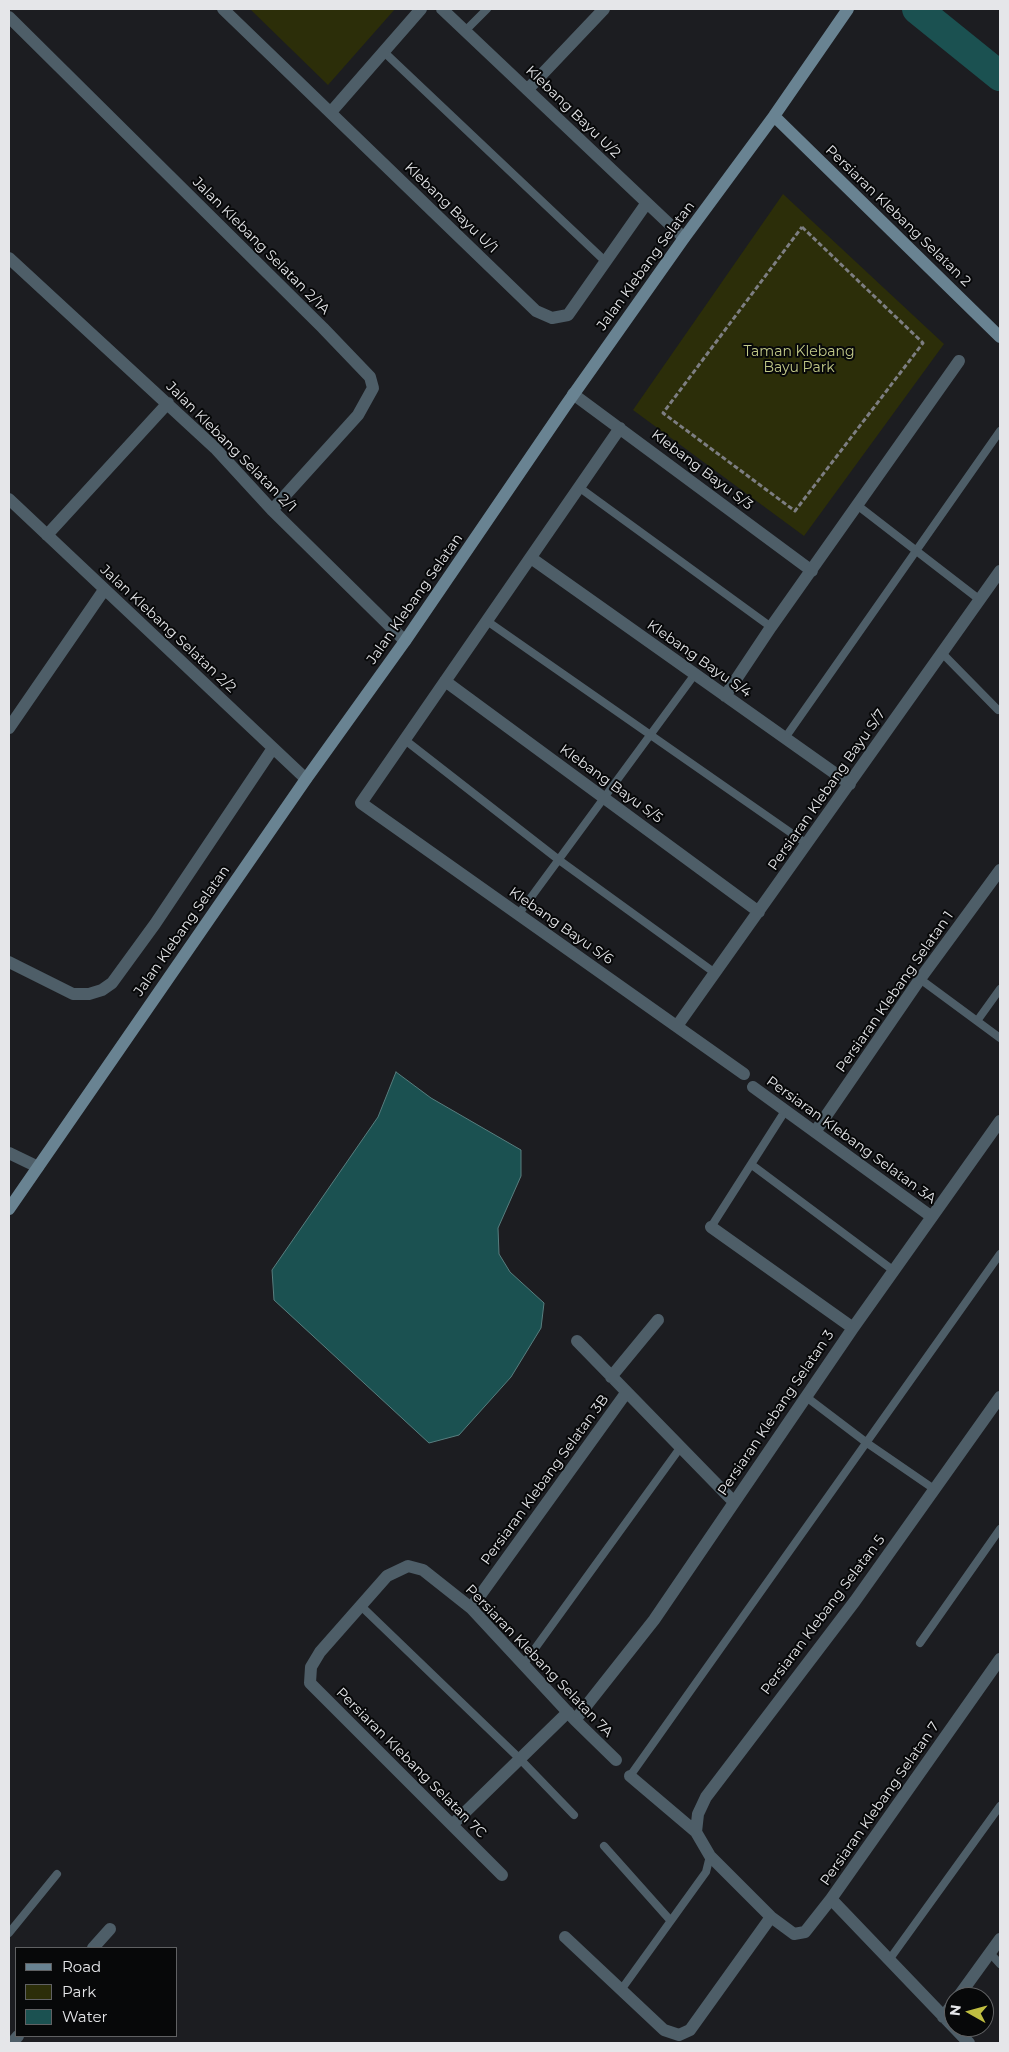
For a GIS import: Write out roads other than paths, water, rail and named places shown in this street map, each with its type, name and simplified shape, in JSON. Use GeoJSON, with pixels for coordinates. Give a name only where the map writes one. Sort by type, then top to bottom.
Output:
{"type":"FeatureCollection","features":[{"type":"Feature","properties":{"kind":"street","name":"Klebang Bayu U/1"},"geometry":{"type":"LineString","coordinates":[[223,9],[536,311],[552,318],[568,315],[646,204]]}},
{"type":"Feature","properties":{"kind":"street"},"geometry":{"type":"LineString","coordinates":[[331,112],[421,9]]}},
{"type":"Feature","properties":{"kind":"street","name":"Klebang Bayu U/2"},"geometry":{"type":"LineString","coordinates":[[442,9],[684,238]]}},
{"type":"Feature","properties":{"kind":"street"},"geometry":{"type":"LineString","coordinates":[[528,89],[604,9]]}},
{"type":"Feature","properties":{"kind":"street","name":"Jalan Klebang Selatan"},"geometry":{"type":"LineString","coordinates":[[9,1208],[306,780],[405,641],[573,394],[774,116],[848,9]]}},
{"type":"Feature","properties":{"kind":"street","name":"Jalan Klebang Selatan 2/1A"},"geometry":{"type":"LineString","coordinates":[[9,18],[323,328],[370,377],[373,388],[358,415],[272,510]]}},
{"type":"Feature","properties":{"kind":"street","name":"Persiaran Klebang Selatan 2"},"geometry":{"type":"LineString","coordinates":[[774,116],[1000,337]]}},
{"type":"Feature","properties":{"kind":"street","name":"Jalan Klebang Selatan 2/1"},"geometry":{"type":"LineString","coordinates":[[9,258],[215,448],[272,510],[405,641]]}},
{"type":"Feature","properties":{"kind":"street"},"geometry":{"type":"LineString","coordinates":[[726,696],[771,627],[959,361]]}},
{"type":"Feature","properties":{"kind":"street","name":"Klebang Bayu S/3"},"geometry":{"type":"LineString","coordinates":[[573,394],[812,571]]}},
{"type":"Feature","properties":{"kind":"street"},"geometry":{"type":"LineString","coordinates":[[47,535],[168,403]]}},
{"type":"Feature","properties":{"kind":"street"},"geometry":{"type":"LineString","coordinates":[[405,740],[620,428]]}},
{"type":"Feature","properties":{"kind":"street","name":"Jalan Klebang Selatan 2/2"},"geometry":{"type":"LineString","coordinates":[[9,499],[306,780]]}},
{"type":"Feature","properties":{"kind":"street","name":"Klebang Bayu S/4"},"geometry":{"type":"LineString","coordinates":[[531,558],[850,784]]}},
{"type":"Feature","properties":{"kind":"street","name":"Persiaran Klebang Bayu S/7"},"geometry":{"type":"LineString","coordinates":[[677,1026],[1000,571]]}},
{"type":"Feature","properties":{"kind":"street"},"geometry":{"type":"LineString","coordinates":[[9,728],[104,590]]}},
{"type":"Feature","properties":{"kind":"street","name":"Klebang Bayu S/5"},"geometry":{"type":"LineString","coordinates":[[445,681],[759,912]]}},
{"type":"Feature","properties":{"kind":"street","name":"Klebang Bayu S/6"},"geometry":{"type":"LineString","coordinates":[[405,740],[361,803],[744,1074]]}},
{"type":"Feature","properties":{"kind":"street"},"geometry":{"type":"LineString","coordinates":[[9,962],[73,994],[89,994],[102,990],[112,983],[273,748]]}},
{"type":"Feature","properties":{"kind":"street","name":"Persiaran Klebang Selatan 1"},"geometry":{"type":"LineString","coordinates":[[814,1132],[920,979],[1000,870]]}},
{"type":"Feature","properties":{"kind":"street","name":"Persiaran Klebang Selatan 3A"},"geometry":{"type":"LineString","coordinates":[[752,1087],[932,1217]]}},
{"type":"Feature","properties":{"kind":"street","name":"Persiaran Klebang Selatan 3"},"geometry":{"type":"LineString","coordinates":[[452,1825],[520,1759],[572,1716],[654,1620],[805,1396],[1000,1121]]}},
{"type":"Feature","properties":{"kind":"street"},"geometry":{"type":"LineString","coordinates":[[9,1153],[38,1167]]}},
{"type":"Feature","properties":{"kind":"street"},"geometry":{"type":"LineString","coordinates":[[711,1227],[853,1328]]}},
{"type":"Feature","properties":{"kind":"street"},"geometry":{"type":"LineString","coordinates":[[611,1377],[658,1320]]}},
{"type":"Feature","properties":{"kind":"street"},"geometry":{"type":"LineString","coordinates":[[577,1341],[734,1502]]}},
{"type":"Feature","properties":{"kind":"street","name":"Persiaran Klebang Selatan 3B"},"geometry":{"type":"LineString","coordinates":[[470,1608],[626,1393]]}},
{"type":"Feature","properties":{"kind":"street","name":"Persiaran Klebang Selatan 5"},"geometry":{"type":"LineString","coordinates":[[696,1832],[698,1814],[706,1797],[854,1601],[1000,1397]]}},
{"type":"Feature","properties":{"kind":"street","name":"Persiaran Klebang Selatan 7A"},"geometry":{"type":"LineString","coordinates":[[311,1666],[320,1652],[387,1576],[408,1566],[424,1570],[470,1608],[616,1760]]}},
{"type":"Feature","properties":{"kind":"street","name":"Persiaran Klebang Selatan 7"},"geometry":{"type":"LineString","coordinates":[[710,1856],[771,1917],[794,1934],[805,1932],[831,1899],[1000,1659]]}},
{"type":"Feature","properties":{"kind":"street","name":"Persiaran Klebang Selatan 7C"},"geometry":{"type":"LineString","coordinates":[[311,1666],[310,1683],[502,1876]]}},
{"type":"Feature","properties":{"kind":"street"},"geometry":{"type":"LineString","coordinates":[[630,1776],[696,1832],[710,1856]]}},
{"type":"Feature","properties":{"kind":"street"},"geometry":{"type":"LineString","coordinates":[[831,1899],[969,2043]]}},
{"type":"Feature","properties":{"kind":"street"},"geometry":{"type":"LineString","coordinates":[[565,1936],[664,2030],[678,2035],[690,2030],[771,1917]]}},
{"type":"Feature","properties":{"kind":"street"},"geometry":{"type":"LineString","coordinates":[[94,1947],[110,1929]]}},
{"type":"Feature","properties":{"kind":"street"},"geometry":{"type":"LineString","coordinates":[[965,1987],[1000,1939]]}},
{"type":"Feature","properties":{"kind":"lane"},"geometry":{"type":"LineString","coordinates":[[465,30],[486,9]]}},
{"type":"Feature","properties":{"kind":"lane"},"geometry":{"type":"LineString","coordinates":[[384,52],[606,262]]}},
{"type":"Feature","properties":{"kind":"lane"},"geometry":{"type":"LineString","coordinates":[[785,738],[1000,430]]}},
{"type":"Feature","properties":{"kind":"lane"},"geometry":{"type":"LineString","coordinates":[[580,488],[771,627]]}},
{"type":"Feature","properties":{"kind":"lane"},"geometry":{"type":"LineString","coordinates":[[857,505],[980,600]]}},
{"type":"Feature","properties":{"kind":"lane"},"geometry":{"type":"LineString","coordinates":[[487,621],[806,844]]}},
{"type":"Feature","properties":{"kind":"lane"},"geometry":{"type":"LineString","coordinates":[[942,653],[998,710]]}},
{"type":"Feature","properties":{"kind":"lane"},"geometry":{"type":"LineString","coordinates":[[518,915],[695,674]]}},
{"type":"Feature","properties":{"kind":"lane"},"geometry":{"type":"LineString","coordinates":[[405,740],[559,860],[715,973]]}},
{"type":"Feature","properties":{"kind":"lane"},"geometry":{"type":"LineString","coordinates":[[920,979],[1000,1038]]}},
{"type":"Feature","properties":{"kind":"lane"},"geometry":{"type":"LineString","coordinates":[[977,1021],[1000,989]]}},
{"type":"Feature","properties":{"kind":"lane"},"geometry":{"type":"LineString","coordinates":[[711,1227],[785,1111]]}},
{"type":"Feature","properties":{"kind":"lane"},"geometry":{"type":"LineString","coordinates":[[752,1165],[894,1271]]}},
{"type":"Feature","properties":{"kind":"lane"},"geometry":{"type":"LineString","coordinates":[[630,1776],[1000,1254]]}},
{"type":"Feature","properties":{"kind":"lane"},"geometry":{"type":"LineString","coordinates":[[805,1396],[867,1443],[934,1489]]}},
{"type":"Feature","properties":{"kind":"lane"},"geometry":{"type":"LineString","coordinates":[[524,1665],[680,1448]]}},
{"type":"Feature","properties":{"kind":"lane"},"geometry":{"type":"LineString","coordinates":[[920,1644],[1000,1529]]}},
{"type":"Feature","properties":{"kind":"lane"},"geometry":{"type":"LineString","coordinates":[[361,1606],[520,1759],[574,1815]]}},
{"type":"Feature","properties":{"kind":"lane"},"geometry":{"type":"LineString","coordinates":[[889,1960],[1000,1806]]}},
{"type":"Feature","properties":{"kind":"lane"},"geometry":{"type":"LineString","coordinates":[[604,1846],[670,1920]]}},
{"type":"Feature","properties":{"kind":"lane"},"geometry":{"type":"LineString","coordinates":[[620,1990],[706,1872],[710,1856]]}},
{"type":"Feature","properties":{"kind":"lane"},"geometry":{"type":"LineString","coordinates":[[9,1933],[57,1874]]}},
{"type":"Feature","properties":{"kind":"lane"},"geometry":{"type":"LineString","coordinates":[[990,1953],[1000,1964]]}},
{"type":"Feature","properties":{"kind":"water"},"geometry":{"type":"Polygon","coordinates":[[[396,1072],[431,1098],[521,1150],[521,1176],[498,1228],[499,1254],[510,1272],[544,1303],[541,1328],[511,1377],[459,1435],[429,1443],[274,1300],[272,1270],[378,1117],[396,1072]]]}},
{"type":"Feature","properties":{"kind":"waterway"},"geometry":{"type":"LineString","coordinates":[[917,9],[1000,76]]}},
{"type":"Feature","properties":{"kind":"park label","name":"Taman Klebang Bayu Park"},"geometry":{"type":"Point","coordinates":[799,360]}}]}
